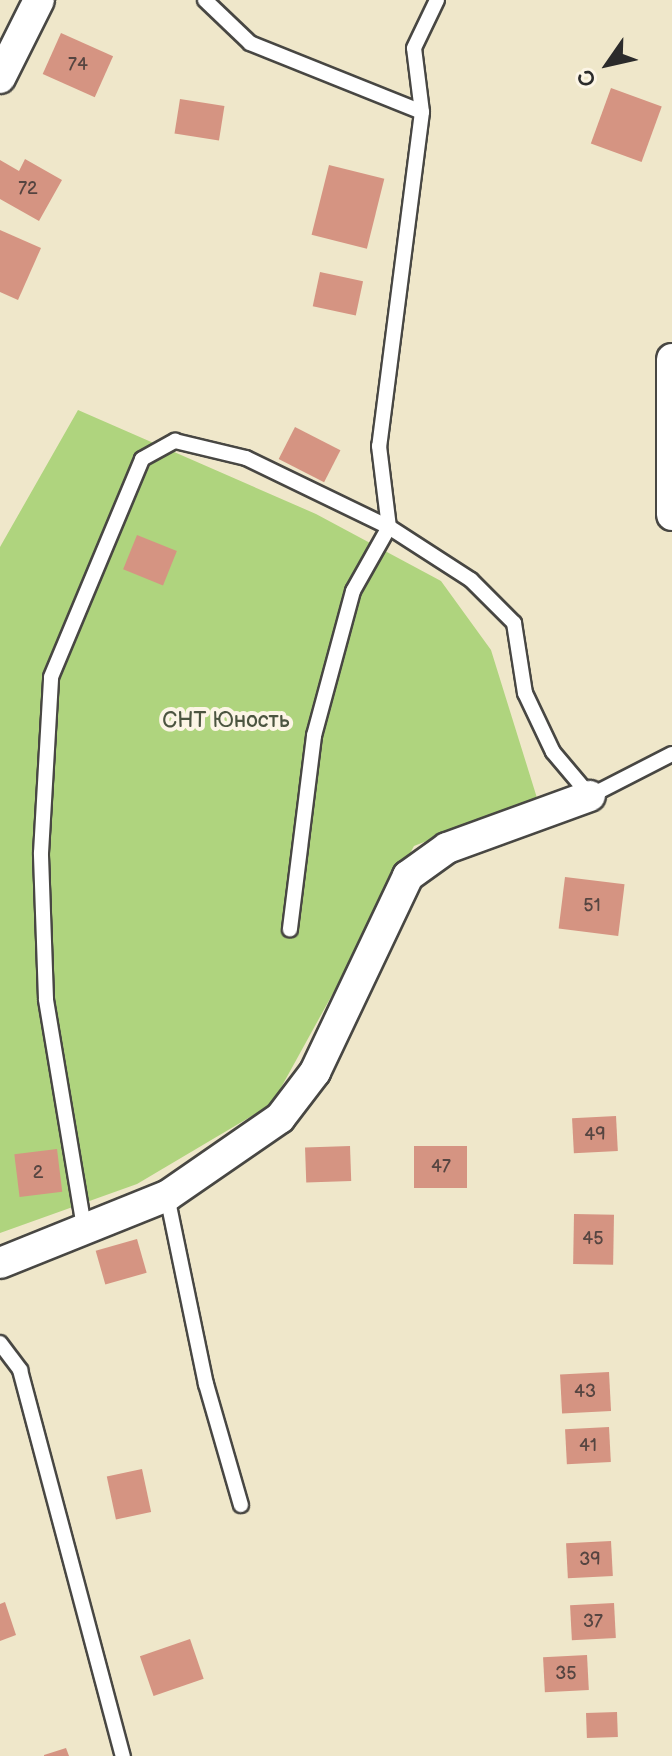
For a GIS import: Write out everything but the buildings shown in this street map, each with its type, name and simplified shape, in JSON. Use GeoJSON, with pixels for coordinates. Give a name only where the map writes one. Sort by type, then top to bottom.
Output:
{"type":"FeatureCollection","features":[{"type":"Feature","properties":{"kind":"street"},"geometry":{"type":"LineString","coordinates":[[0,78],[39,0]]}},
{"type":"Feature","properties":{"kind":"street"},"geometry":{"type":"LineString","coordinates":[[672,359],[672,515]]}},
{"type":"Feature","properties":{"kind":"street"},"geometry":{"type":"LineString","coordinates":[[0,1263],[167,1196],[280,1118],[306,1084],[408,876],[447,848],[590,796]]}},
{"type":"Feature","properties":{"kind":"lane"},"geometry":{"type":"LineString","coordinates":[[205,0],[250,43],[422,112]]}},
{"type":"Feature","properties":{"kind":"lane"},"geometry":{"type":"LineString","coordinates":[[290,930],[314,736],[353,591],[389,527],[379,446],[422,112],[414,48],[437,0]]}},
{"type":"Feature","properties":{"kind":"lane"},"geometry":{"type":"LineString","coordinates":[[84,1227],[46,999],[41,853],[51,677],[142,459],[175,441],[246,458],[389,527],[471,580],[514,623],[525,693],[553,752],[590,796],[672,754]]}},
{"type":"Feature","properties":{"kind":"lane"},"geometry":{"type":"LineString","coordinates":[[167,1196],[206,1384],[241,1505]]}},
{"type":"Feature","properties":{"kind":"lane"},"geometry":{"type":"LineString","coordinates":[[0,1343],[20,1370],[123,1756]]}},
{"type":"Feature","properties":{"kind":"green space","name":"СНТ Юность"},"geometry":{"type":"Polygon","coordinates":[[[78,410],[316,514],[441,581],[491,650],[537,798],[414,846],[272,1104],[137,1184],[0,1233],[0,547],[78,410]]]}}]}
